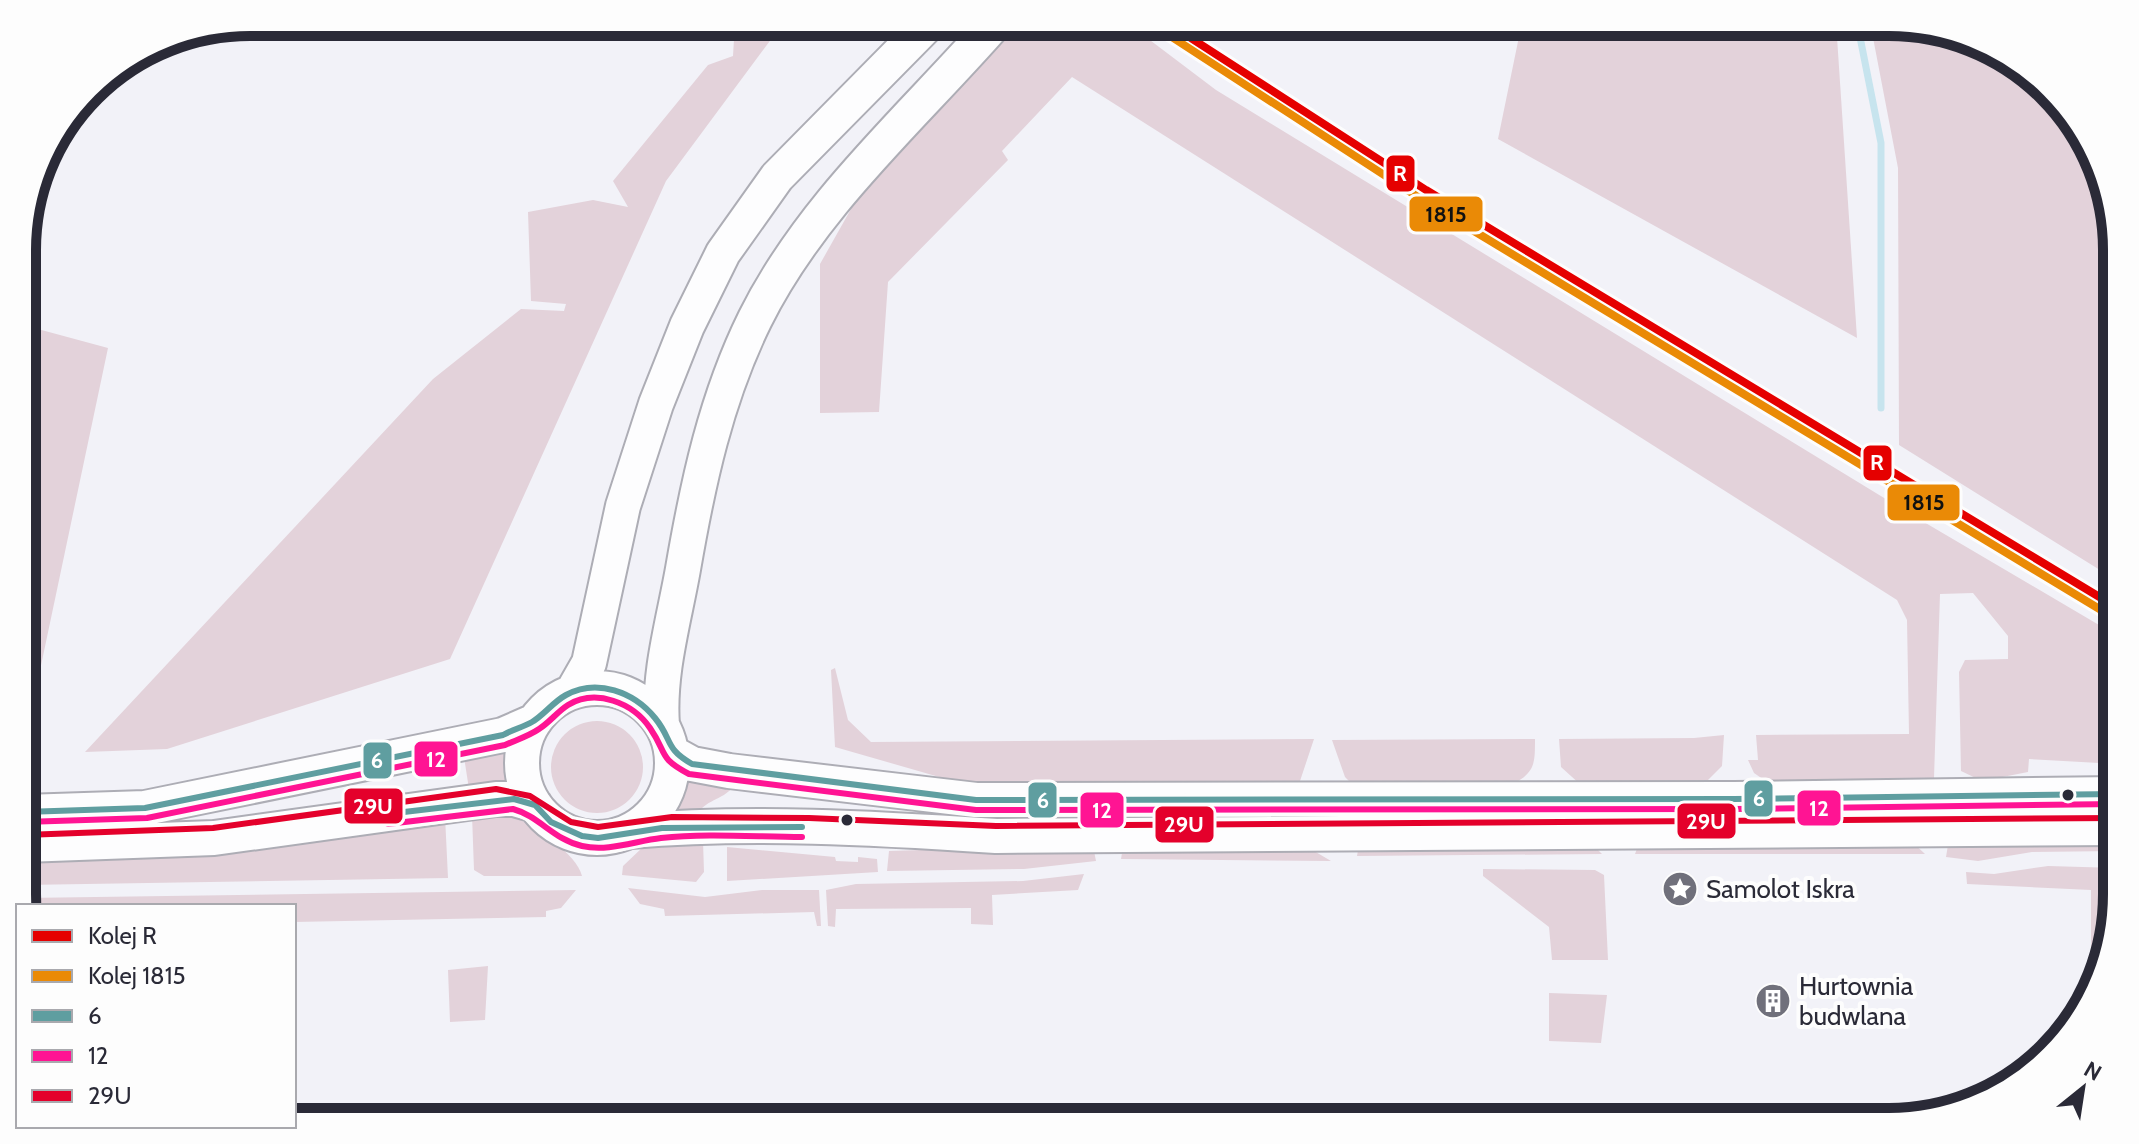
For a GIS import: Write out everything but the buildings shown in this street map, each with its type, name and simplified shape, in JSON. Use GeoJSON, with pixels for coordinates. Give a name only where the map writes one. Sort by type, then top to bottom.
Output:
{"type":"FeatureCollection","features":[{"type":"Feature","properties":{"kind":"main road"},"geometry":{"type":"LineString","coordinates":[[573,691],[589,663],[623,506],[656,404],[687,326],[723,253],[777,177],[916,36]]}},
{"type":"Feature","properties":{"kind":"main road"},"geometry":{"type":"LineString","coordinates":[[630,831],[654,811],[669,784],[667,739],[659,689],[716,412],[755,319],[822,214],[983,36]]}},
{"type":"Feature","properties":{"kind":"main road"},"geometry":{"type":"LineString","coordinates":[[2103,794],[1734,799],[976,800],[692,764],[667,739],[653,712],[628,695],[599,688],[573,691],[556,700],[535,721],[527,736],[522,772],[535,805],[551,822],[582,836],[598,838],[630,831],[696,827],[867,828],[996,836],[2103,828]]}},
{"type":"Feature","properties":{"kind":"main road"},"geometry":{"type":"LineString","coordinates":[[36,812],[145,808],[204,798],[503,735],[535,721]]}},
{"type":"Feature","properties":{"kind":"main road"},"geometry":{"type":"LineString","coordinates":[[36,845],[214,838],[496,799],[514,799],[535,805]]}},
{"type":"Feature","properties":{"kind":"shaded area"},"geometry":{"type":"Polygon","coordinates":[[[734,36],[774,36],[666,181],[450,659],[167,749],[85,752],[433,379],[521,309],[564,311],[566,304],[531,301],[528,212],[593,200],[628,207],[613,181],[708,65],[733,56],[734,36]]]}},
{"type":"Feature","properties":{"kind":"shaded area"},"geometry":{"type":"Polygon","coordinates":[[[957,36],[1145,36],[1216,90],[1912,515],[2103,627],[2103,763],[2029,759],[2028,772],[1982,781],[1961,771],[1959,672],[1965,660],[2008,659],[2008,636],[1973,593],[1940,594],[1934,778],[1770,784],[1754,773],[1748,760],[1758,760],[1756,735],[1909,734],[1907,620],[1897,600],[1072,77],[1002,151],[1008,160],[888,282],[879,412],[820,413],[820,264],[913,99],[957,36]]]}},
{"type":"Feature","properties":{"kind":"shaded area"},"geometry":{"type":"Polygon","coordinates":[[[1519,36],[1837,36],[1857,338],[1498,139],[1519,36]]]}},
{"type":"Feature","properties":{"kind":"shaded area"},"geometry":{"type":"Polygon","coordinates":[[[1873,36],[1903,36],[1958,47],[2008,72],[2050,109],[2067,131],[2087,168],[2096,195],[2103,250],[2103,572],[1899,445],[1898,168],[1873,36]]]}},
{"type":"Feature","properties":{"kind":"shaded area"},"geometry":{"type":"Polygon","coordinates":[[[36,329],[108,348],[36,689],[36,329]]]}},
{"type":"Feature","properties":{"kind":"shaded area"},"geometry":{"type":"Polygon","coordinates":[[[835,668],[848,720],[871,742],[1314,739],[1299,784],[974,787],[835,747],[831,670],[835,668]]]}},
{"type":"Feature","properties":{"kind":"shaded area"},"geometry":{"type":"Polygon","coordinates":[[[588,721],[606,721],[623,728],[636,741],[643,767],[636,793],[623,806],[606,813],[588,813],[571,806],[558,793],[551,776],[551,758],[558,741],[571,728],[588,721]]]}},
{"type":"Feature","properties":{"kind":"shaded area"},"geometry":{"type":"Polygon","coordinates":[[[1724,735],[1722,766],[1705,783],[1582,786],[1561,767],[1559,739],[1724,735]]]}},
{"type":"Feature","properties":{"kind":"shaded area"},"geometry":{"type":"Polygon","coordinates":[[[1535,739],[1532,767],[1511,785],[1355,787],[1345,777],[1332,740],[1535,739]]]}},
{"type":"Feature","properties":{"kind":"shaded area"},"geometry":{"type":"Polygon","coordinates":[[[517,746],[515,777],[511,783],[469,789],[464,757],[517,746]]]}},
{"type":"Feature","properties":{"kind":"shaded area"},"geometry":{"type":"Polygon","coordinates":[[[683,776],[734,785],[698,813],[665,815],[683,776]]]}},
{"type":"Feature","properties":{"kind":"shaded area"},"geometry":{"type":"Polygon","coordinates":[[[502,811],[561,847],[582,876],[484,876],[474,870],[472,815],[502,811]]]}},
{"type":"Feature","properties":{"kind":"shaded area"},"geometry":{"type":"Polygon","coordinates":[[[445,816],[448,878],[36,885],[36,857],[445,816]]]}},
{"type":"Feature","properties":{"kind":"shaded area"},"geometry":{"type":"Polygon","coordinates":[[[2103,835],[2103,851],[2032,852],[1978,861],[1946,857],[1948,845],[2103,835]]]}},
{"type":"Feature","properties":{"kind":"shaded area"},"geometry":{"type":"Polygon","coordinates":[[[1908,838],[1925,854],[1635,854],[1638,846],[1908,838]]]}},
{"type":"Feature","properties":{"kind":"shaded area"},"geometry":{"type":"Polygon","coordinates":[[[703,841],[704,872],[696,882],[622,875],[623,866],[643,847],[703,841]]]}},
{"type":"Feature","properties":{"kind":"shaded area"},"geometry":{"type":"Polygon","coordinates":[[[1591,843],[1602,854],[1357,856],[1358,850],[1591,843]]]}},
{"type":"Feature","properties":{"kind":"shaded area"},"geometry":{"type":"Polygon","coordinates":[[[1087,845],[1094,851],[1096,861],[1024,869],[887,871],[889,851],[1087,845]]]}},
{"type":"Feature","properties":{"kind":"shaded area"},"geometry":{"type":"Polygon","coordinates":[[[727,847],[835,857],[836,861],[858,862],[858,857],[877,859],[878,872],[727,881],[727,847]]]}},
{"type":"Feature","properties":{"kind":"shaded area"},"geometry":{"type":"Polygon","coordinates":[[[1136,847],[1309,848],[1331,861],[1121,859],[1122,853],[1136,847]]]}},
{"type":"Feature","properties":{"kind":"shaded area"},"geometry":{"type":"Polygon","coordinates":[[[2048,866],[2103,868],[2101,922],[2091,965],[2091,890],[1967,884],[1966,872],[1994,874],[2048,866]]]}},
{"type":"Feature","properties":{"kind":"shaded area"},"geometry":{"type":"Polygon","coordinates":[[[1483,869],[1595,870],[1604,875],[1608,960],[1552,960],[1549,927],[1483,876],[1483,869]]]}},
{"type":"Feature","properties":{"kind":"shaded area"},"geometry":{"type":"Polygon","coordinates":[[[1084,874],[1078,890],[992,895],[993,925],[971,924],[971,908],[836,909],[835,927],[828,926],[826,890],[856,884],[1023,881],[1084,874]]]}},
{"type":"Feature","properties":{"kind":"shaded area"},"geometry":{"type":"Polygon","coordinates":[[[628,888],[705,897],[762,890],[819,890],[821,926],[817,926],[814,912],[665,916],[664,909],[640,904],[628,888]]]}},
{"type":"Feature","properties":{"kind":"shaded area"},"geometry":{"type":"Polygon","coordinates":[[[576,890],[561,908],[546,911],[546,917],[296,922],[296,904],[37,904],[36,898],[576,890]]]}},
{"type":"Feature","properties":{"kind":"shaded area"},"geometry":{"type":"Polygon","coordinates":[[[488,966],[485,1020],[450,1022],[448,970],[488,966]]]}},
{"type":"Feature","properties":{"kind":"shaded area"},"geometry":{"type":"Polygon","coordinates":[[[1549,993],[1607,995],[1601,1043],[1549,1041],[1549,993]]]}},
{"type":"Feature","properties":{"kind":"waterway"},"geometry":{"type":"LineString","coordinates":[[1860,36],[1881,143],[1881,408]]}},
{"type":"Feature","properties":{"kind":"rail line","name":"1815"},"geometry":{"type":"LineString","coordinates":[[1170,36],[1421,199],[2103,611]]}},
{"type":"Feature","properties":{"kind":"rail line","name":"R"},"geometry":{"type":"LineString","coordinates":[[1188,36],[1426,190],[2103,599]]}},
{"type":"Feature","properties":{"kind":"transit line","name":"6"},"geometry":{"type":"LineString","coordinates":[[36,812],[145,808],[503,735],[532,722],[566,695],[590,688],[614,690],[637,701],[655,718],[677,753],[692,764],[976,800],[1734,799],[2103,794]]}},
{"type":"Feature","properties":{"kind":"transit line","name":"12"},"geometry":{"type":"LineString","coordinates":[[36,822],[147,818],[505,745],[543,726],[568,705],[590,698],[613,701],[634,711],[650,728],[667,759],[689,774],[976,810],[1734,809],[2103,804]]}},
{"type":"Feature","properties":{"kind":"transit line","name":"29U"},"geometry":{"type":"LineString","coordinates":[[36,835],[213,828],[496,789],[530,796],[571,822],[598,827],[672,817],[809,818],[996,826],[2103,818]]}},
{"type":"Feature","properties":{"kind":"transit line","name":"6"},"geometry":{"type":"LineString","coordinates":[[387,814],[514,799],[535,805],[551,822],[582,836],[598,838],[662,828],[802,827]]}},
{"type":"Feature","properties":{"kind":"transit line","name":"12"},"geometry":{"type":"LineString","coordinates":[[388,824],[513,809],[531,817],[563,839],[592,848],[651,839],[714,835],[802,837]]}},
{"type":"Feature","properties":{"kind":"place","name":"Samolot Iskra"},"geometry":{"type":"Point","coordinates":[1680,889]}},
{"type":"Feature","properties":{"kind":"place","name":"Hurtownia budwlana"},"geometry":{"type":"Point","coordinates":[1773,1001]}}]}
